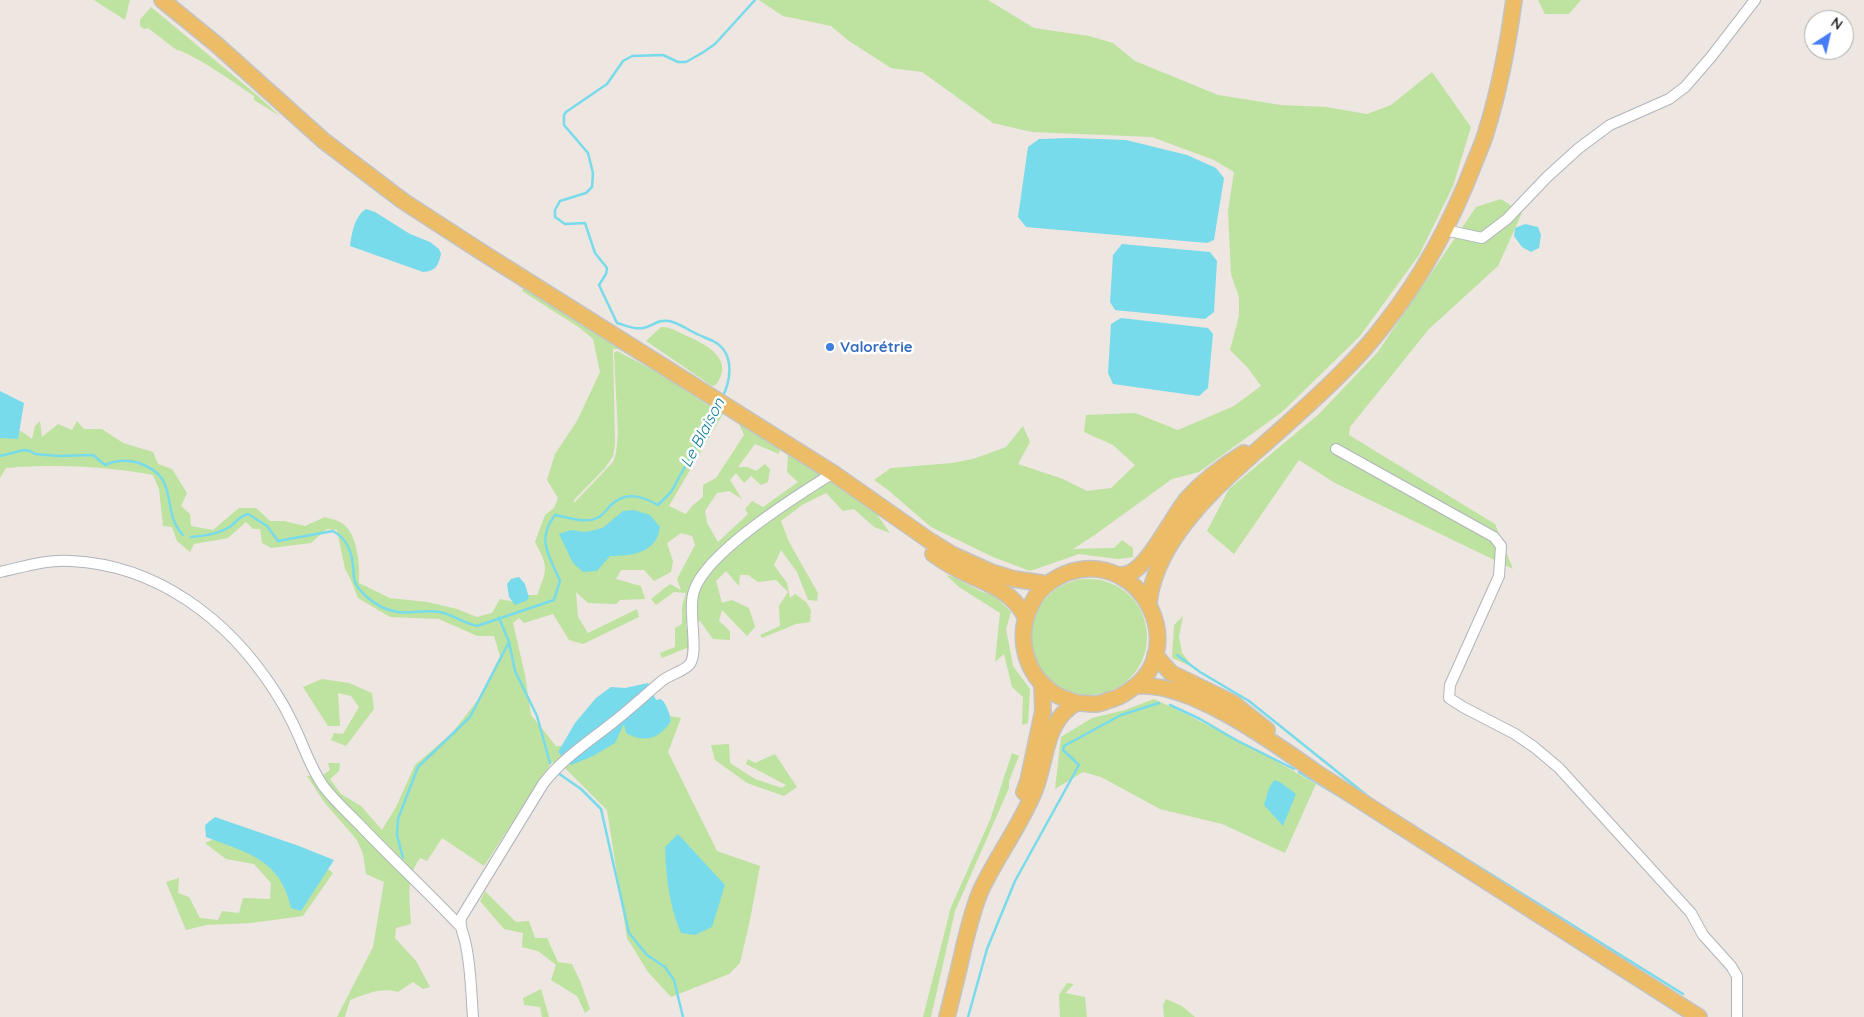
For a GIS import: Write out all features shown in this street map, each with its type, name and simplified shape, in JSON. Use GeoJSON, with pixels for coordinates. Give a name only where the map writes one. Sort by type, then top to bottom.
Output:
{"type":"FeatureCollection","features":[{"type":"Feature","properties":{"kind":"main road"},"geometry":{"type":"LineString","coordinates":[[162,0],[216,44],[324,141],[403,201],[833,472],[930,541],[968,562],[991,572],[1014,579],[1048,584]]}},
{"type":"Feature","properties":{"kind":"main road"},"geometry":{"type":"LineString","coordinates":[[1148,602],[1157,569],[1177,536],[1198,507],[1218,485],[1342,372],[1384,326],[1417,277],[1445,230],[1463,192],[1487,131],[1502,73],[1514,0]]}},
{"type":"Feature","properties":{"kind":"main road"},"geometry":{"type":"LineString","coordinates":[[1119,575],[1131,573],[1147,558],[1185,501],[1200,485],[1227,463],[1287,424]]}},
{"type":"Feature","properties":{"kind":"main road"},"geometry":{"type":"LineString","coordinates":[[886,510],[924,548],[946,563],[1008,594],[1020,606],[1026,616]]}},
{"type":"Feature","properties":{"kind":"main road"},"geometry":{"type":"LineString","coordinates":[[1098,569],[1119,575],[1136,587],[1148,602],[1156,621],[1158,638],[1155,655],[1148,672],[1137,686],[1116,699],[1095,704],[1076,703],[1056,695],[1042,683],[1029,666],[1024,649],[1023,631],[1026,616],[1033,600],[1048,584],[1062,575],[1080,570],[1098,569]]}},
{"type":"Feature","properties":{"kind":"main road"},"geometry":{"type":"LineString","coordinates":[[1155,655],[1171,673],[1216,694],[1246,712],[1317,773]]}},
{"type":"Feature","properties":{"kind":"main road"},"geometry":{"type":"LineString","coordinates":[[947,1017],[972,914],[1028,781],[1043,711],[1042,683]]}},
{"type":"Feature","properties":{"kind":"main road"},"geometry":{"type":"LineString","coordinates":[[1137,686],[1162,687],[1202,702],[1231,716],[1699,1017]]}},
{"type":"Feature","properties":{"kind":"main road"},"geometry":{"type":"LineString","coordinates":[[991,871],[1025,814],[1036,789],[1052,730],[1058,718],[1076,703]]}},
{"type":"Feature","properties":{"kind":"main road"},"geometry":{"type":"LineString","coordinates":[[1666,994],[1709,1017]]}},
{"type":"Feature","properties":{"kind":"street"},"geometry":{"type":"LineString","coordinates":[[1445,230],[1482,238],[1507,219],[1579,148],[1610,126],[1669,100],[1685,88],[1711,58],[1755,0]]}},
{"type":"Feature","properties":{"kind":"street"},"geometry":{"type":"LineString","coordinates":[[1336,449],[1494,537],[1501,546],[1499,576],[1450,685],[1449,698],[1515,734],[1559,768],[1691,913],[1703,935],[1731,966],[1737,976],[1737,1017]]}},
{"type":"Feature","properties":{"kind":"street"},"geometry":{"type":"LineString","coordinates":[[459,925],[464,911],[550,775],[563,761],[643,699],[664,680],[690,664],[694,656],[690,605],[694,589],[702,573],[773,512],[833,472]]}},
{"type":"Feature","properties":{"kind":"street"},"geometry":{"type":"LineString","coordinates":[[0,572],[45,562],[70,560],[98,564],[137,574],[164,586],[184,597],[210,616],[249,654],[274,690],[290,716],[311,767],[324,786],[382,849],[459,925],[468,956],[473,1017]]}},
{"type":"Feature","properties":{"kind":"green space"},"geometry":{"type":"Polygon","coordinates":[[[94,0],[130,0],[125,20],[94,0]]]}},
{"type":"Feature","properties":{"kind":"green space"},"geometry":{"type":"Polygon","coordinates":[[[759,0],[988,0],[1034,28],[1089,36],[1113,43],[1135,61],[1218,95],[1281,105],[1326,107],[1367,114],[1391,105],[1432,72],[1471,127],[1453,186],[1419,255],[1360,336],[1282,412],[1199,472],[1172,479],[1073,549],[1114,548],[1122,540],[1133,548],[1133,557],[1118,559],[1079,554],[1030,571],[993,557],[931,527],[874,480],[891,468],[952,463],[973,459],[1006,447],[1023,426],[1030,442],[1018,464],[1063,479],[1087,491],[1111,488],[1135,465],[1113,445],[1084,432],[1086,415],[1135,413],[1178,430],[1234,406],[1261,386],[1248,368],[1230,350],[1239,316],[1239,297],[1231,274],[1228,211],[1234,172],[1214,160],[1152,137],[1032,132],[993,123],[922,72],[891,68],[849,41],[831,26],[783,16],[759,0]]]}},
{"type":"Feature","properties":{"kind":"green space"},"geometry":{"type":"Polygon","coordinates":[[[1538,0],[1581,0],[1569,14],[1545,14],[1538,0]]]}},
{"type":"Feature","properties":{"kind":"green space"},"geometry":{"type":"Polygon","coordinates":[[[151,7],[280,116],[254,100],[254,96],[218,72],[199,60],[178,51],[148,28],[144,29],[140,26],[140,20],[151,7]]]}},
{"type":"Feature","properties":{"kind":"green space"},"geometry":{"type":"Polygon","coordinates":[[[1501,199],[1522,213],[1498,266],[1429,329],[1350,427],[1349,435],[1495,524],[1513,569],[1335,483],[1299,460],[1234,554],[1207,531],[1229,489],[1319,414],[1377,353],[1476,207],[1501,199]]]}},
{"type":"Feature","properties":{"kind":"green space"},"geometry":{"type":"Polygon","coordinates":[[[526,284],[638,357],[638,361],[618,349],[613,349],[615,444],[613,456],[605,468],[574,500],[574,503],[613,462],[616,453],[618,434],[614,353],[617,351],[657,372],[711,407],[713,404],[724,412],[669,506],[686,514],[703,497],[703,485],[716,478],[744,435],[738,422],[747,425],[780,449],[779,454],[755,444],[738,467],[748,467],[756,471],[765,464],[770,469],[768,482],[761,485],[751,476],[744,483],[736,473],[730,480],[742,499],[729,491],[717,493],[705,511],[707,523],[718,542],[748,514],[745,509],[752,501],[763,507],[798,482],[787,472],[788,454],[794,453],[871,506],[890,533],[874,527],[854,509],[843,511],[826,493],[802,505],[781,521],[789,542],[818,593],[817,601],[808,600],[797,572],[781,550],[774,565],[787,583],[790,598],[795,594],[806,602],[811,610],[810,622],[796,624],[762,638],[760,635],[780,626],[779,606],[788,592],[776,580],[758,582],[748,575],[740,575],[739,586],[726,571],[716,581],[722,603],[732,600],[749,608],[755,627],[747,636],[722,610],[719,621],[730,631],[730,640],[713,639],[700,621],[686,623],[689,647],[662,658],[660,653],[675,647],[675,628],[682,624],[682,606],[686,593],[674,592],[656,605],[651,599],[670,584],[681,590],[677,579],[695,545],[692,536],[681,533],[667,543],[673,561],[671,572],[654,581],[644,570],[621,570],[616,579],[641,586],[645,599],[620,600],[616,604],[588,603],[576,592],[578,617],[588,633],[637,609],[639,617],[583,644],[569,640],[553,614],[524,623],[519,618],[513,623],[525,675],[531,715],[556,746],[598,747],[625,723],[671,721],[670,716],[681,718],[668,752],[717,851],[760,866],[740,963],[729,974],[671,997],[648,972],[627,938],[607,810],[565,768],[552,762],[484,866],[442,838],[427,861],[420,858],[415,866],[410,882],[411,924],[396,928],[395,938],[416,961],[430,987],[423,989],[413,982],[398,992],[386,990],[368,994],[350,1000],[345,1017],[337,1017],[373,947],[384,882],[366,874],[363,854],[357,840],[324,802],[307,776],[323,775],[330,770],[328,763],[340,763],[339,771],[330,779],[341,794],[361,806],[382,830],[396,807],[415,765],[452,733],[481,696],[500,656],[494,636],[477,636],[439,619],[390,617],[358,598],[345,569],[337,530],[327,529],[311,543],[271,548],[262,543],[260,529],[253,529],[246,522],[228,538],[194,544],[190,552],[177,541],[172,527],[163,526],[159,489],[153,475],[98,468],[43,466],[6,468],[0,478],[0,433],[21,431],[32,439],[35,426],[40,421],[42,437],[58,424],[72,430],[77,421],[84,429],[102,429],[123,443],[153,452],[158,464],[172,469],[187,493],[181,506],[190,514],[191,526],[213,530],[239,508],[256,508],[270,521],[284,521],[305,526],[325,517],[343,524],[352,535],[357,551],[359,583],[390,598],[427,602],[457,609],[477,617],[492,613],[500,599],[515,602],[521,595],[537,595],[545,568],[543,558],[535,542],[545,515],[554,508],[558,498],[547,480],[555,454],[577,421],[600,372],[593,339],[580,328],[522,291],[526,284]]]}},
{"type":"Feature","properties":{"kind":"green space"},"geometry":{"type":"Polygon","coordinates":[[[661,327],[671,329],[695,340],[716,354],[722,368],[721,376],[716,385],[712,386],[646,341],[661,327]]]}},
{"type":"Feature","properties":{"kind":"green space"},"geometry":{"type":"Polygon","coordinates":[[[946,575],[995,596],[1011,612],[1006,629],[1013,666],[1030,689],[1028,723],[1022,725],[1023,697],[1012,687],[1004,654],[995,662],[1000,613],[959,587],[946,575]]]}},
{"type":"Feature","properties":{"kind":"green space"},"geometry":{"type":"Polygon","coordinates":[[[1089,579],[1111,584],[1130,596],[1142,615],[1147,637],[1142,659],[1130,678],[1111,690],[1089,695],[1067,690],[1048,678],[1036,659],[1031,637],[1036,615],[1048,596],[1067,584],[1089,579]]]}},
{"type":"Feature","properties":{"kind":"green space"},"geometry":{"type":"Polygon","coordinates":[[[1183,616],[1179,637],[1182,653],[1193,667],[1172,658],[1174,625],[1183,616]]]}},
{"type":"Feature","properties":{"kind":"green space"},"geometry":{"type":"Polygon","coordinates":[[[322,679],[349,683],[372,693],[374,709],[346,746],[331,740],[334,733],[343,734],[359,707],[351,696],[338,693],[340,726],[328,726],[303,687],[322,679]]]}},
{"type":"Feature","properties":{"kind":"green space"},"geometry":{"type":"Polygon","coordinates":[[[1154,699],[1236,740],[1316,784],[1285,853],[1222,824],[1160,809],[1101,777],[1083,772],[1055,789],[1061,737],[1092,718],[1125,710],[1154,699]]]}},
{"type":"Feature","properties":{"kind":"green space"},"geometry":{"type":"Polygon","coordinates":[[[729,744],[730,763],[755,779],[782,788],[786,785],[746,764],[748,759],[755,763],[775,754],[797,787],[784,796],[747,783],[715,760],[711,745],[729,744]]]}},
{"type":"Feature","properties":{"kind":"green space"},"geometry":{"type":"Polygon","coordinates":[[[1012,753],[1019,756],[1009,781],[1009,788],[955,911],[931,1017],[923,1017],[951,907],[990,820],[1012,753]]]}},
{"type":"Feature","properties":{"kind":"green space"},"geometry":{"type":"Polygon","coordinates":[[[223,835],[324,866],[333,873],[303,916],[251,923],[206,925],[186,930],[166,882],[179,878],[178,893],[189,897],[200,918],[218,920],[222,911],[239,913],[243,898],[270,899],[271,883],[254,864],[226,859],[205,843],[223,835]]]}},
{"type":"Feature","properties":{"kind":"green space"},"geometry":{"type":"Polygon","coordinates":[[[485,891],[516,922],[529,921],[535,938],[547,938],[558,962],[572,964],[590,1009],[585,1013],[577,996],[551,980],[556,965],[538,951],[522,947],[523,933],[504,929],[480,901],[485,891]]]}},
{"type":"Feature","properties":{"kind":"green space"},"geometry":{"type":"Polygon","coordinates":[[[1067,983],[1074,984],[1065,993],[1085,997],[1087,1017],[1060,1017],[1059,995],[1067,983]]]}},
{"type":"Feature","properties":{"kind":"green space"},"geometry":{"type":"Polygon","coordinates":[[[541,989],[549,1017],[542,1017],[540,1007],[524,1005],[523,998],[541,989]]]}},
{"type":"Feature","properties":{"kind":"green space"},"geometry":{"type":"Polygon","coordinates":[[[1166,999],[1182,1006],[1195,1017],[1164,1017],[1163,1005],[1166,999]]]}},
{"type":"Feature","properties":{"kind":"water"},"geometry":{"type":"Polygon","coordinates":[[[1039,139],[1126,140],[1187,155],[1216,168],[1224,178],[1214,240],[1207,243],[1026,227],[1018,217],[1028,147],[1039,139]]]}},
{"type":"Feature","properties":{"kind":"water"},"geometry":{"type":"Polygon","coordinates":[[[366,209],[375,212],[410,234],[430,242],[439,249],[441,254],[436,267],[423,272],[350,246],[356,221],[366,209]]]}},
{"type":"Feature","properties":{"kind":"water"},"geometry":{"type":"Polygon","coordinates":[[[1525,224],[1538,227],[1541,235],[1539,248],[1531,252],[1522,247],[1514,236],[1515,228],[1525,224]]]}},
{"type":"Feature","properties":{"kind":"water"},"geometry":{"type":"Polygon","coordinates":[[[1122,244],[1210,252],[1217,261],[1214,312],[1205,319],[1115,310],[1110,302],[1113,255],[1122,244]]]}},
{"type":"Feature","properties":{"kind":"water"},"geometry":{"type":"Polygon","coordinates":[[[1121,318],[1208,328],[1213,334],[1208,388],[1199,396],[1113,384],[1108,373],[1111,324],[1121,318]]]}},
{"type":"Feature","properties":{"kind":"water"},"geometry":{"type":"Polygon","coordinates":[[[0,391],[24,403],[18,439],[0,438],[0,391]]]}},
{"type":"Feature","properties":{"kind":"water"},"geometry":{"type":"Polygon","coordinates":[[[634,510],[650,515],[660,527],[658,536],[649,548],[635,554],[610,556],[597,571],[583,572],[573,563],[559,534],[571,530],[585,532],[595,530],[604,527],[623,511],[634,510]]]}},
{"type":"Feature","properties":{"kind":"water"},"geometry":{"type":"Polygon","coordinates":[[[519,577],[525,584],[529,598],[515,605],[509,597],[507,584],[511,579],[519,577]]]}},
{"type":"Feature","properties":{"kind":"water"},"geometry":{"type":"Polygon","coordinates":[[[648,683],[656,700],[661,699],[663,701],[670,715],[671,721],[662,732],[652,738],[640,738],[626,733],[624,724],[615,743],[593,756],[571,765],[558,752],[575,723],[596,698],[611,687],[625,688],[648,683]]]}},
{"type":"Feature","properties":{"kind":"water"},"geometry":{"type":"Polygon","coordinates":[[[1274,780],[1280,782],[1296,794],[1283,826],[1264,805],[1269,788],[1274,780]]]}},
{"type":"Feature","properties":{"kind":"water"},"geometry":{"type":"Polygon","coordinates":[[[215,817],[334,860],[301,911],[291,908],[279,878],[260,860],[206,837],[205,825],[215,817]]]}},
{"type":"Feature","properties":{"kind":"water"},"geometry":{"type":"Polygon","coordinates":[[[678,834],[725,885],[712,927],[695,935],[681,933],[669,891],[665,847],[678,834]]]}},
{"type":"Feature","properties":{"kind":"waterway","name":"Le Blaison"},"geometry":{"type":"LineString","coordinates":[[722,398],[728,384],[729,368],[726,353],[721,347],[715,342],[669,321],[662,321],[640,328],[617,323],[599,285],[606,274],[607,268],[595,253],[585,223],[565,224],[555,217],[555,210],[560,201],[586,193],[592,187],[593,173],[588,153],[564,125],[564,115],[566,112],[607,84],[623,61],[632,56],[663,55],[678,62],[686,62],[702,53],[715,44],[755,0]]}},
{"type":"Feature","properties":{"kind":"waterway","name":"Le Blaison"},"geometry":{"type":"LineString","coordinates":[[191,537],[222,531],[248,514],[267,526],[278,541],[333,531],[342,538],[350,550],[354,578],[358,588],[373,602],[386,609],[398,612],[440,612],[477,626],[554,600],[560,581],[546,548],[545,540],[549,524],[555,515],[592,520],[601,516],[611,505],[628,496],[640,497],[658,505],[671,492],[718,407]]}},
{"type":"Feature","properties":{"kind":"waterway","name":"Le Blaison"},"geometry":{"type":"LineString","coordinates":[[0,456],[24,450],[35,454],[58,456],[93,455],[105,465],[121,461],[139,463],[152,469],[161,477],[168,495],[172,515],[183,535]]}},
{"type":"Feature","properties":{"kind":"waterway"},"geometry":{"type":"LineString","coordinates":[[403,858],[397,835],[398,819],[418,767],[470,717],[509,642],[499,618]]}},
{"type":"Feature","properties":{"kind":"waterway"},"geometry":{"type":"LineString","coordinates":[[509,642],[515,671],[537,716],[550,763]]}},
{"type":"Feature","properties":{"kind":"waterway"},"geometry":{"type":"LineString","coordinates":[[1177,655],[1200,672],[1249,701],[1375,802],[1683,994]]}},
{"type":"Feature","properties":{"kind":"waterway"},"geometry":{"type":"LineString","coordinates":[[968,1017],[987,949],[1015,881],[1079,765],[1063,750],[1064,746],[1121,715],[1159,703]]}},
{"type":"Feature","properties":{"kind":"waterway"},"geometry":{"type":"LineString","coordinates":[[1170,705],[1294,769]]}},
{"type":"Feature","properties":{"kind":"waterway"},"geometry":{"type":"LineString","coordinates":[[1299,772],[1352,804]]}},
{"type":"Feature","properties":{"kind":"waterway"},"geometry":{"type":"LineString","coordinates":[[558,773],[581,789],[601,809],[629,933],[647,955],[665,967],[674,980],[683,1017]]}},
{"type":"Feature","properties":{"kind":"place","name":"Valorétrie"},"geometry":{"type":"Point","coordinates":[830,347]}}]}
